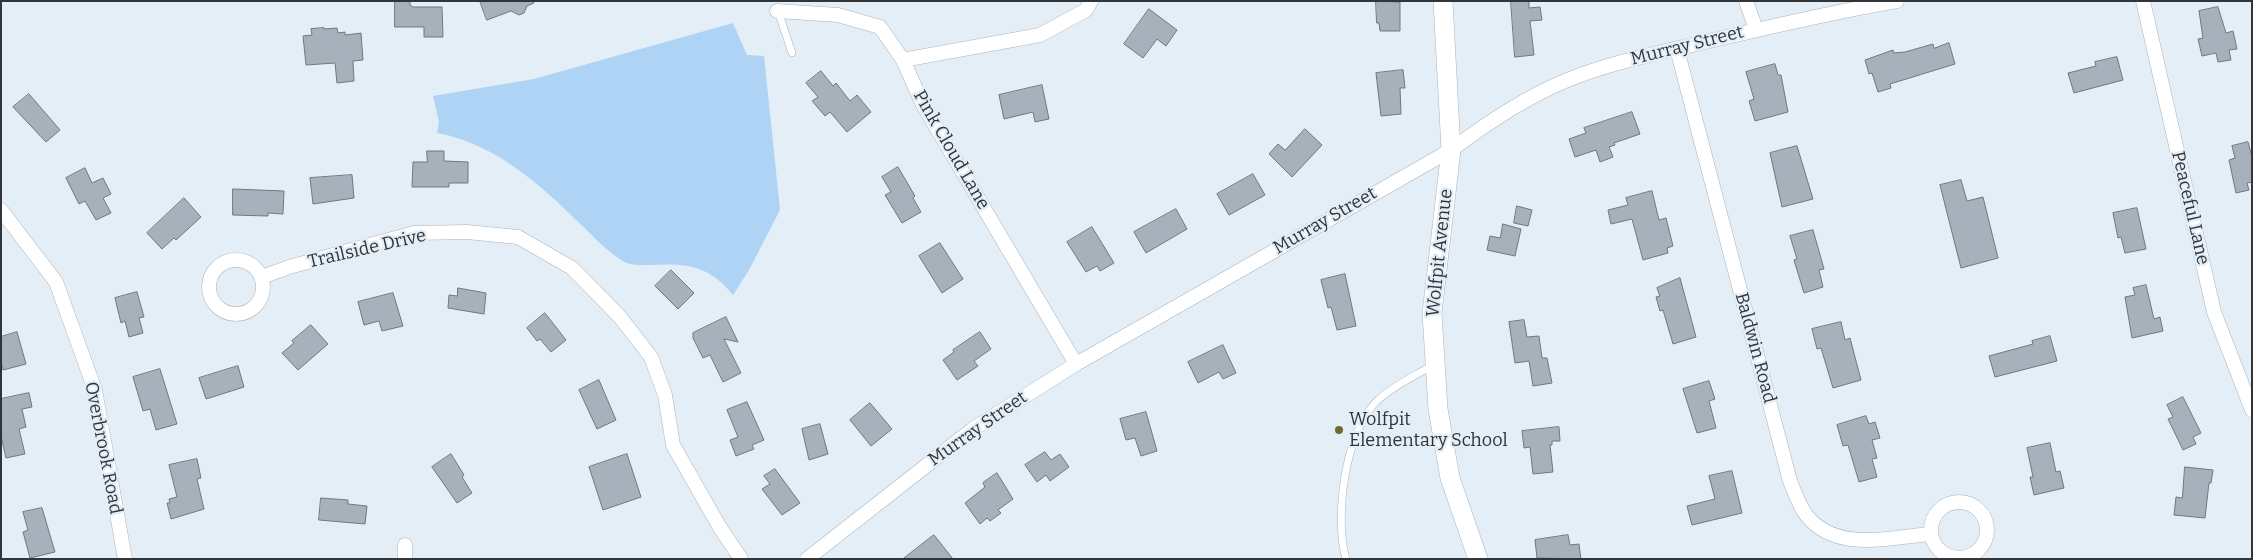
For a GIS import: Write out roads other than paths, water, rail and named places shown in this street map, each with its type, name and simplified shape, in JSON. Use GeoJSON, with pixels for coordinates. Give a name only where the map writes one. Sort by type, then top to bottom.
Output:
{"type":"FeatureCollection","features":[{"type":"Feature","properties":{"kind":"street"},"geometry":{"type":"LineString","coordinates":[[903,60],[1040,35],[1086,10],[1091,1]]}},
{"type":"Feature","properties":{"kind":"street","name":"Wolfpit Avenue"},"geometry":{"type":"LineString","coordinates":[[1443,1],[1451,150],[1432,313],[1435,364],[1438,409],[1450,478],[1478,559]]}},
{"type":"Feature","properties":{"kind":"street"},"geometry":{"type":"LineString","coordinates":[[1746,1],[1756,29]]}},
{"type":"Feature","properties":{"kind":"street","name":"Murray Street"},"geometry":{"type":"LineString","coordinates":[[807,559],[973,429],[1076,364],[1451,150],[1500,116],[1565,81],[1613,65],[1756,29],[1897,1]]}},
{"type":"Feature","properties":{"kind":"street","name":"Peaceful Lane"},"geometry":{"type":"LineString","coordinates":[[2143,1],[2214,312],[2252,410]]}},
{"type":"Feature","properties":{"kind":"street","name":"Pink Cloud Lane"},"geometry":{"type":"LineString","coordinates":[[777,11],[838,15],[880,27],[903,60],[923,105],[1076,364]]}},
{"type":"Feature","properties":{"kind":"street","name":"Baldwin Road"},"geometry":{"type":"LineString","coordinates":[[1677,49],[1787,471],[1797,498],[1807,516],[1824,532],[1839,538],[1859,540],[1931,534]]}},
{"type":"Feature","properties":{"kind":"street","name":"Overbrook Road"},"geometry":{"type":"LineString","coordinates":[[1,210],[56,282],[95,390],[125,559]]}},
{"type":"Feature","properties":{"kind":"street","name":"Trailside Drive"},"geometry":{"type":"LineString","coordinates":[[262,277],[289,267],[414,233],[467,232],[518,237],[572,268],[620,318],[651,357],[665,395],[673,445],[719,526],[741,559]]}},
{"type":"Feature","properties":{"kind":"street"},"geometry":{"type":"LineString","coordinates":[[1956,502],[1965,502],[1973,505],[1985,518],[1988,527],[1987,537],[1983,546],[1968,557],[1958,558],[1949,556],[1934,543],[1931,534],[1932,525],[1940,509],[1956,502]]}},
{"type":"Feature","properties":{"kind":"street"},"geometry":{"type":"LineString","coordinates":[[405,544],[405,559]]}},
{"type":"Feature","properties":{"kind":"lane"},"geometry":{"type":"LineString","coordinates":[[777,11],[792,53]]}},
{"type":"Feature","properties":{"kind":"lane"},"geometry":{"type":"LineString","coordinates":[[1346,559],[1342,546],[1341,524],[1345,480],[1350,450],[1358,430],[1377,400],[1435,364]]}},
{"type":"Feature","properties":{"kind":"place","name":"Wolfpit Elementary School"},"geometry":{"type":"Point","coordinates":[1339,430]}}]}
